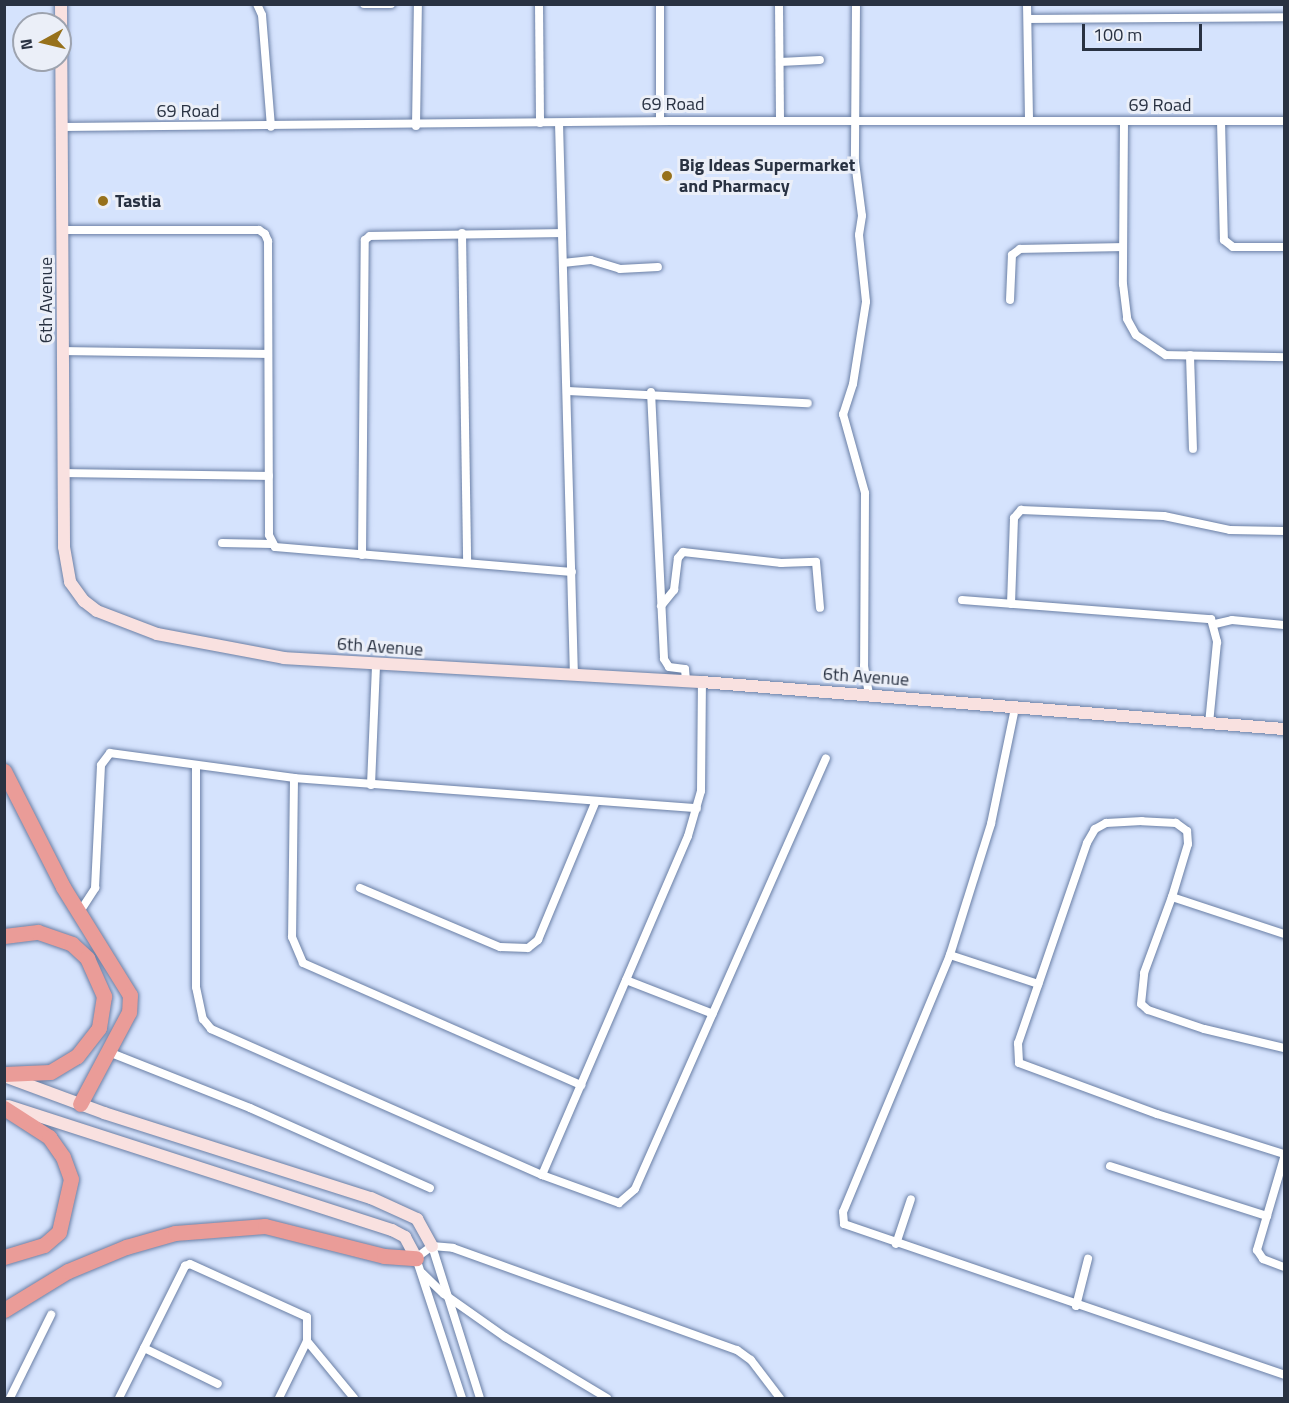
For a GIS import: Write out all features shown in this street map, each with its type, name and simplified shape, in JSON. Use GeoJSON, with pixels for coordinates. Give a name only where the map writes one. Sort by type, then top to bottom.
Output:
{"type":"FeatureCollection","features":[{"type":"Feature","properties":{"kind":"highway"},"geometry":{"type":"LineString","coordinates":[[4,771],[79,913],[130,995],[129,1012],[106,1051],[80,1104]]}},
{"type":"Feature","properties":{"kind":"highway"},"geometry":{"type":"LineString","coordinates":[[4,936],[38,932],[72,944],[93,967],[104,996],[99,1028],[77,1056],[50,1072],[4,1075]]}},
{"type":"Feature","properties":{"kind":"highway"},"geometry":{"type":"LineString","coordinates":[[4,1106],[49,1137],[63,1157],[71,1179],[59,1232],[44,1245],[4,1257]]}},
{"type":"Feature","properties":{"kind":"highway"},"geometry":{"type":"LineString","coordinates":[[4,1310],[68,1271],[126,1247],[175,1233],[265,1226],[418,1265]]}},
{"type":"Feature","properties":{"kind":"street","name":"6th Avenue"},"geometry":{"type":"LineString","coordinates":[[61,4],[66,571],[75,592],[97,610],[156,634],[226,650],[376,665],[702,682],[1284,729]]}},
{"type":"Feature","properties":{"kind":"street"},"geometry":{"type":"LineString","coordinates":[[257,4],[262,15],[271,127]]}},
{"type":"Feature","properties":{"kind":"street"},"geometry":{"type":"LineString","coordinates":[[364,4],[391,4]]}},
{"type":"Feature","properties":{"kind":"street"},"geometry":{"type":"LineString","coordinates":[[416,126],[418,4]]}},
{"type":"Feature","properties":{"kind":"street"},"geometry":{"type":"LineString","coordinates":[[539,4],[540,123]]}},
{"type":"Feature","properties":{"kind":"street"},"geometry":{"type":"LineString","coordinates":[[660,4],[660,121]]}},
{"type":"Feature","properties":{"kind":"street"},"geometry":{"type":"LineString","coordinates":[[779,4],[780,121]]}},
{"type":"Feature","properties":{"kind":"street"},"geometry":{"type":"LineString","coordinates":[[856,4],[855,162],[862,216],[860,235],[866,302],[853,384],[843,414],[865,493],[864,666],[869,695]]}},
{"type":"Feature","properties":{"kind":"street"},"geometry":{"type":"LineString","coordinates":[[1028,4],[1029,120]]}},
{"type":"Feature","properties":{"kind":"street"},"geometry":{"type":"LineString","coordinates":[[1028,19],[1284,17]]}},
{"type":"Feature","properties":{"kind":"street"},"geometry":{"type":"LineString","coordinates":[[780,62],[820,60]]}},
{"type":"Feature","properties":{"kind":"street","name":"69 Road"},"geometry":{"type":"LineString","coordinates":[[63,127],[416,126],[857,120],[1284,121]]}},
{"type":"Feature","properties":{"kind":"street"},"geometry":{"type":"LineString","coordinates":[[1124,121],[1122,247],[1125,302],[1131,328],[1143,343],[1158,352],[1284,357]]}},
{"type":"Feature","properties":{"kind":"street"},"geometry":{"type":"LineString","coordinates":[[1221,121],[1222,233],[1233,247],[1284,247]]}},
{"type":"Feature","properties":{"kind":"street"},"geometry":{"type":"LineString","coordinates":[[559,123],[574,676]]}},
{"type":"Feature","properties":{"kind":"street"},"geometry":{"type":"LineString","coordinates":[[64,230],[260,230],[268,241],[269,476],[272,544]]}},
{"type":"Feature","properties":{"kind":"street"},"geometry":{"type":"LineString","coordinates":[[462,233],[467,563]]}},
{"type":"Feature","properties":{"kind":"street"},"geometry":{"type":"LineString","coordinates":[[363,555],[363,244],[370,236],[561,233]]}},
{"type":"Feature","properties":{"kind":"street"},"geometry":{"type":"LineString","coordinates":[[1010,300],[1012,255],[1020,249],[1122,247]]}},
{"type":"Feature","properties":{"kind":"street"},"geometry":{"type":"LineString","coordinates":[[563,263],[591,260],[620,268],[658,267]]}},
{"type":"Feature","properties":{"kind":"street"},"geometry":{"type":"LineString","coordinates":[[64,351],[268,354]]}},
{"type":"Feature","properties":{"kind":"street"},"geometry":{"type":"LineString","coordinates":[[1190,355],[1193,448]]}},
{"type":"Feature","properties":{"kind":"street"},"geometry":{"type":"LineString","coordinates":[[567,391],[651,392],[808,403]]}},
{"type":"Feature","properties":{"kind":"street"},"geometry":{"type":"LineString","coordinates":[[651,392],[664,659],[669,667],[686,670],[686,681]]}},
{"type":"Feature","properties":{"kind":"street"},"geometry":{"type":"LineString","coordinates":[[64,473],[269,476]]}},
{"type":"Feature","properties":{"kind":"street"},"geometry":{"type":"LineString","coordinates":[[1011,604],[1014,518],[1021,510],[1164,516],[1230,530],[1284,531]]}},
{"type":"Feature","properties":{"kind":"street"},"geometry":{"type":"LineString","coordinates":[[222,543],[272,544],[279,549],[572,572]]}},
{"type":"Feature","properties":{"kind":"street"},"geometry":{"type":"LineString","coordinates":[[661,606],[674,590],[678,558],[683,552],[781,563],[816,562],[820,608]]}},
{"type":"Feature","properties":{"kind":"street"},"geometry":{"type":"LineString","coordinates":[[962,600],[1206,618],[1215,624],[1232,620],[1284,625]]}},
{"type":"Feature","properties":{"kind":"street"},"geometry":{"type":"LineString","coordinates":[[1209,723],[1215,624]]}},
{"type":"Feature","properties":{"kind":"street"},"geometry":{"type":"LineString","coordinates":[[372,785],[376,665]]}},
{"type":"Feature","properties":{"kind":"street"},"geometry":{"type":"LineString","coordinates":[[542,1175],[697,808],[702,682]]}},
{"type":"Feature","properties":{"kind":"street"},"geometry":{"type":"LineString","coordinates":[[1015,708],[991,824],[950,955],[842,1218],[849,1228],[1284,1375]]}},
{"type":"Feature","properties":{"kind":"street"},"geometry":{"type":"LineString","coordinates":[[79,913],[94,888],[104,758],[116,752],[294,778],[595,803],[697,808]]}},
{"type":"Feature","properties":{"kind":"street"},"geometry":{"type":"LineString","coordinates":[[196,765],[196,987],[206,1025],[218,1034],[542,1175],[610,1202],[626,1201],[635,1190],[826,758]]}},
{"type":"Feature","properties":{"kind":"street"},"geometry":{"type":"LineString","coordinates":[[294,778],[292,937],[303,963],[581,1084]]}},
{"type":"Feature","properties":{"kind":"street"},"geometry":{"type":"LineString","coordinates":[[360,888],[500,947],[528,948],[538,940],[595,803]]}},
{"type":"Feature","properties":{"kind":"street"},"geometry":{"type":"LineString","coordinates":[[1284,1048],[1204,1029],[1148,1010],[1141,1004],[1144,973],[1172,897],[1188,844],[1184,826],[1142,821],[1106,823],[1095,829],[1087,843],[1016,1050],[1019,1063],[1025,1068],[1284,1156],[1259,1255],[1284,1267]]}},
{"type":"Feature","properties":{"kind":"street"},"geometry":{"type":"LineString","coordinates":[[1172,897],[1284,934]]}},
{"type":"Feature","properties":{"kind":"street"},"geometry":{"type":"LineString","coordinates":[[950,955],[1038,984]]}},
{"type":"Feature","properties":{"kind":"street"},"geometry":{"type":"LineString","coordinates":[[626,980],[713,1014]]}},
{"type":"Feature","properties":{"kind":"street"},"geometry":{"type":"LineString","coordinates":[[106,1051],[250,1108],[430,1188]]}},
{"type":"Feature","properties":{"kind":"street"},"geometry":{"type":"LineString","coordinates":[[4,1075],[80,1104],[371,1198],[417,1219],[432,1246],[444,1294],[480,1398]]}},
{"type":"Feature","properties":{"kind":"street"},"geometry":{"type":"LineString","coordinates":[[4,1106],[392,1230],[405,1237],[418,1265],[462,1398]]}},
{"type":"Feature","properties":{"kind":"street"},"geometry":{"type":"LineString","coordinates":[[1110,1166],[1267,1216]]}},
{"type":"Feature","properties":{"kind":"street"},"geometry":{"type":"LineString","coordinates":[[896,1244],[911,1199]]}},
{"type":"Feature","properties":{"kind":"street"},"geometry":{"type":"LineString","coordinates":[[418,1265],[432,1246]]}},
{"type":"Feature","properties":{"kind":"street"},"geometry":{"type":"LineString","coordinates":[[432,1246],[453,1248],[737,1350],[751,1360],[780,1398]]}},
{"type":"Feature","properties":{"kind":"street"},"geometry":{"type":"LineString","coordinates":[[1076,1306],[1088,1259]]}},
{"type":"Feature","properties":{"kind":"street"},"geometry":{"type":"LineString","coordinates":[[119,1398],[190,1264],[305,1315],[309,1325],[307,1341],[279,1398]]}},
{"type":"Feature","properties":{"kind":"street"},"geometry":{"type":"LineString","coordinates":[[418,1265],[444,1294],[607,1398]]}},
{"type":"Feature","properties":{"kind":"street"},"geometry":{"type":"LineString","coordinates":[[10,1398],[51,1315]]}},
{"type":"Feature","properties":{"kind":"street"},"geometry":{"type":"LineString","coordinates":[[307,1341],[354,1398]]}},
{"type":"Feature","properties":{"kind":"street"},"geometry":{"type":"LineString","coordinates":[[144,1348],[218,1384]]}},
{"type":"Feature","properties":{"kind":"place","name":"Big Ideas Supermarket and Pharmacy"},"geometry":{"type":"Point","coordinates":[667,176]}},
{"type":"Feature","properties":{"kind":"place","name":"Tastia"},"geometry":{"type":"Point","coordinates":[103,201]}}]}
